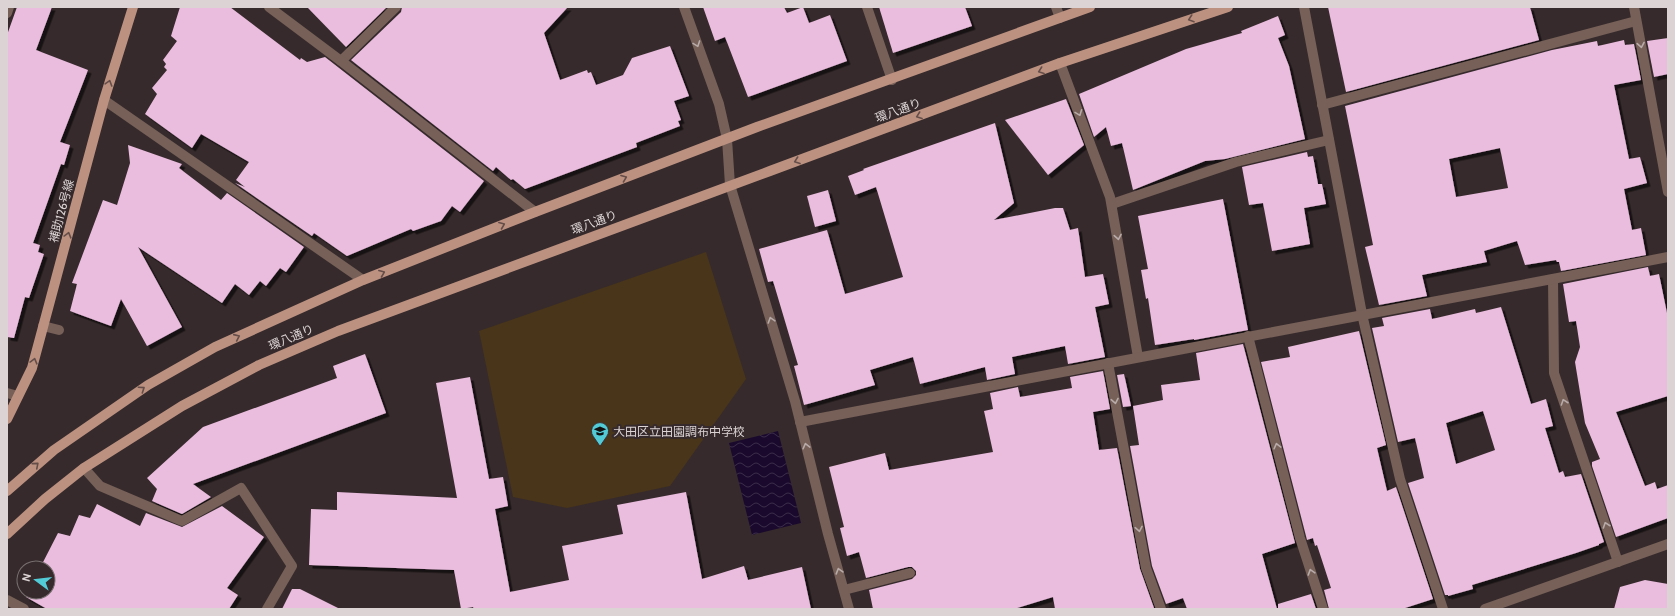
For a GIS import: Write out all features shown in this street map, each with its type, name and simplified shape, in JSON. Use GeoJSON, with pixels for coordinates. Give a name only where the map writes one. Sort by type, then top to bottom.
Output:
{"type":"FeatureCollection","features":[{"type":"Feature","properties":{"kind":"main road","name":"環八通り"},"geometry":{"type":"LineString","coordinates":[[7,491],[54,450],[148,385],[215,347],[363,280],[535,212],[727,139],[1090,7]]}},
{"type":"Feature","properties":{"kind":"main road","name":"環八通り"},"geometry":{"type":"LineString","coordinates":[[7,534],[45,499],[84,468],[182,406],[260,365],[338,331],[1060,63],[1228,7]]}},
{"type":"Feature","properties":{"kind":"main road","name":"補助126号線"},"geometry":{"type":"LineString","coordinates":[[7,419],[32,368],[104,100],[131,8]]}},
{"type":"Feature","properties":{"kind":"street"},"geometry":{"type":"LineString","coordinates":[[7,13],[9,7]]}},
{"type":"Feature","properties":{"kind":"street"},"geometry":{"type":"LineString","coordinates":[[269,7],[535,212]]}},
{"type":"Feature","properties":{"kind":"street"},"geometry":{"type":"LineString","coordinates":[[341,61],[396,7]]}},
{"type":"Feature","properties":{"kind":"street"},"geometry":{"type":"LineString","coordinates":[[684,7],[719,104],[727,139],[730,185],[777,339],[849,609]]}},
{"type":"Feature","properties":{"kind":"street"},"geometry":{"type":"LineString","coordinates":[[867,7],[892,80]]}},
{"type":"Feature","properties":{"kind":"street"},"geometry":{"type":"LineString","coordinates":[[1056,7],[1060,18]]}},
{"type":"Feature","properties":{"kind":"street"},"geometry":{"type":"LineString","coordinates":[[1304,7],[1362,314],[1400,479],[1443,609]]}},
{"type":"Feature","properties":{"kind":"street"},"geometry":{"type":"LineString","coordinates":[[1634,7],[1668,192]]}},
{"type":"Feature","properties":{"kind":"street"},"geometry":{"type":"LineString","coordinates":[[1322,105],[1636,21]]}},
{"type":"Feature","properties":{"kind":"street"},"geometry":{"type":"LineString","coordinates":[[1060,63],[1110,196],[1138,357]]}},
{"type":"Feature","properties":{"kind":"street"},"geometry":{"type":"LineString","coordinates":[[104,100],[363,280]]}},
{"type":"Feature","properties":{"kind":"street"},"geometry":{"type":"LineString","coordinates":[[1112,204],[1236,162],[1329,140]]}},
{"type":"Feature","properties":{"kind":"street"},"geometry":{"type":"LineString","coordinates":[[800,422],[1668,257]]}},
{"type":"Feature","properties":{"kind":"street"},"geometry":{"type":"LineString","coordinates":[[1554,279],[1554,373],[1618,562]]}},
{"type":"Feature","properties":{"kind":"street"},"geometry":{"type":"LineString","coordinates":[[43,326],[58,330]]}},
{"type":"Feature","properties":{"kind":"street"},"geometry":{"type":"LineString","coordinates":[[1248,336],[1300,538],[1322,609]]}},
{"type":"Feature","properties":{"kind":"street"},"geometry":{"type":"LineString","coordinates":[[1108,363],[1146,568],[1161,609]]}},
{"type":"Feature","properties":{"kind":"street"},"geometry":{"type":"LineString","coordinates":[[7,393],[18,396]]}},
{"type":"Feature","properties":{"kind":"street"},"geometry":{"type":"LineString","coordinates":[[84,468],[100,486],[182,521],[241,488],[292,566],[267,609]]}},
{"type":"Feature","properties":{"kind":"street"},"geometry":{"type":"LineString","coordinates":[[1485,609],[1668,544]]}},
{"type":"Feature","properties":{"kind":"street"},"geometry":{"type":"LineString","coordinates":[[844,590],[910,573]]}},
{"type":"Feature","properties":{"kind":"street"},"geometry":{"type":"LineString","coordinates":[[7,600],[24,609]]}},
{"type":"Feature","properties":{"kind":"shaded area"},"geometry":{"type":"Polygon","coordinates":[[[706,252],[746,379],[670,486],[567,508],[513,497],[479,331],[706,252]]]}},
{"type":"Feature","properties":{"kind":"water"},"geometry":{"type":"Polygon","coordinates":[[[778,431],[801,523],[752,535],[729,443],[778,431]]]}},
{"type":"Feature","properties":{"kind":"building"},"geometry":{"type":"Polygon","coordinates":[[[17,7],[52,7],[36,50],[88,70],[60,142],[70,145],[64,165],[61,164],[33,243],[40,245],[38,252],[44,254],[29,298],[25,297],[14,338],[7,337],[7,35],[17,7]]]}},
{"type":"Feature","properties":{"kind":"building"},"geometry":{"type":"Polygon","coordinates":[[[180,7],[230,7],[300,60],[301,58],[307,62],[325,57],[484,181],[460,212],[452,206],[441,221],[413,231],[411,229],[347,256],[314,233],[312,236],[235,183],[245,187],[236,180],[249,162],[201,134],[192,148],[145,114],[157,94],[152,88],[167,70],[164,67],[166,64],[163,60],[177,41],[171,36],[180,7]]]}},
{"type":"Feature","properties":{"kind":"building"},"geometry":{"type":"Polygon","coordinates":[[[307,7],[387,7],[346,47],[307,7]]]}},
{"type":"Feature","properties":{"kind":"building"},"geometry":{"type":"Polygon","coordinates":[[[402,7],[568,7],[544,33],[560,80],[587,70],[588,73],[591,72],[596,85],[623,75],[632,58],[670,46],[689,96],[674,101],[681,120],[678,121],[680,126],[636,143],[637,147],[525,189],[513,179],[511,180],[496,167],[493,171],[351,60],[401,12],[402,7]]]}},
{"type":"Feature","properties":{"kind":"building"},"geometry":{"type":"Polygon","coordinates":[[[703,7],[784,7],[787,13],[803,7],[809,23],[830,15],[847,61],[748,97],[725,37],[715,41],[703,7]]]}},
{"type":"Feature","properties":{"kind":"building"},"geometry":{"type":"Polygon","coordinates":[[[879,7],[965,7],[972,26],[893,53],[879,7]]]}},
{"type":"Feature","properties":{"kind":"building"},"geometry":{"type":"Polygon","coordinates":[[[1328,7],[1530,7],[1539,40],[1346,92],[1328,7]]]}},
{"type":"Feature","properties":{"kind":"building"},"geometry":{"type":"Polygon","coordinates":[[[1278,16],[1285,35],[1278,38],[1289,66],[1305,139],[1225,159],[1205,161],[1133,190],[1122,143],[1111,146],[1106,127],[1094,137],[1079,94],[1186,49],[1242,33],[1241,31],[1278,16]]]}},
{"type":"Feature","properties":{"kind":"building"},"geometry":{"type":"Polygon","coordinates":[[[1668,38],[1668,74],[1654,77],[1647,41],[1668,38]]]}},
{"type":"Feature","properties":{"kind":"building"},"geometry":{"type":"Polygon","coordinates":[[[1624,40],[1625,45],[1634,44],[1641,80],[1614,85],[1629,159],[1640,157],[1647,183],[1624,189],[1632,230],[1641,228],[1646,255],[1561,271],[1559,262],[1556,260],[1525,265],[1517,241],[1484,251],[1487,262],[1422,275],[1427,296],[1379,305],[1365,247],[1373,245],[1345,106],[1552,50],[1597,41],[1598,46],[1624,40]],[[1500,148],[1449,159],[1456,197],[1508,188],[1500,148]]]}},
{"type":"Feature","properties":{"kind":"building"},"geometry":{"type":"Polygon","coordinates":[[[1066,99],[1084,145],[1048,175],[1005,120],[1066,99]]]}},
{"type":"Feature","properties":{"kind":"building"},"geometry":{"type":"Polygon","coordinates":[[[995,123],[1014,203],[994,220],[1055,208],[1063,208],[1070,230],[1078,228],[1085,277],[1103,274],[1109,304],[1095,307],[1105,357],[1068,364],[1065,346],[1012,357],[1015,374],[987,380],[985,367],[920,384],[913,357],[870,370],[875,385],[804,405],[794,366],[798,365],[773,281],[768,282],[759,249],[827,230],[845,294],[903,277],[876,187],[855,195],[848,176],[864,170],[863,169],[995,123]]]}},
{"type":"Feature","properties":{"kind":"building"},"geometry":{"type":"Polygon","coordinates":[[[128,145],[182,164],[179,168],[221,200],[227,193],[304,247],[286,272],[280,268],[266,286],[260,281],[249,295],[235,284],[222,303],[138,247],[182,327],[147,346],[121,299],[111,326],[70,311],[77,284],[72,283],[103,200],[117,205],[130,163],[128,145]]]}},
{"type":"Feature","properties":{"kind":"building"},"geometry":{"type":"Polygon","coordinates":[[[1307,152],[1308,157],[1313,156],[1318,184],[1322,184],[1326,204],[1304,208],[1310,244],[1272,251],[1263,203],[1249,205],[1242,167],[1307,152]]]}},
{"type":"Feature","properties":{"kind":"building"},"geometry":{"type":"Polygon","coordinates":[[[828,190],[836,221],[815,227],[807,196],[828,190]]]}},
{"type":"Feature","properties":{"kind":"building"},"geometry":{"type":"Polygon","coordinates":[[[1223,199],[1248,330],[1194,340],[1155,345],[1148,298],[1146,299],[1141,270],[1148,269],[1138,216],[1223,199]]]}},
{"type":"Feature","properties":{"kind":"building"},"geometry":{"type":"Polygon","coordinates":[[[1648,267],[1650,276],[1659,274],[1668,318],[1668,396],[1616,412],[1645,486],[1655,482],[1657,489],[1668,485],[1668,518],[1616,537],[1592,466],[1592,462],[1600,459],[1585,423],[1575,362],[1580,347],[1576,321],[1569,322],[1563,284],[1648,267]]]}},
{"type":"Feature","properties":{"kind":"building"},"geometry":{"type":"Polygon","coordinates":[[[1501,307],[1531,404],[1546,399],[1553,426],[1545,428],[1559,473],[1563,471],[1565,477],[1581,474],[1604,542],[1576,553],[1472,585],[1473,589],[1448,596],[1445,595],[1408,483],[1424,478],[1415,438],[1398,442],[1372,328],[1384,326],[1382,318],[1430,309],[1432,319],[1475,309],[1476,313],[1501,307]],[[1483,411],[1446,423],[1456,464],[1495,450],[1483,411]]]}},
{"type":"Feature","properties":{"kind":"building"},"geometry":{"type":"Polygon","coordinates":[[[1359,331],[1386,445],[1377,448],[1387,491],[1396,487],[1433,599],[1402,609],[1329,609],[1324,590],[1331,588],[1317,545],[1315,546],[1313,538],[1307,540],[1261,362],[1290,357],[1288,347],[1359,331]]]}},
{"type":"Feature","properties":{"kind":"building"},"geometry":{"type":"Polygon","coordinates":[[[1243,344],[1295,543],[1262,554],[1277,609],[1187,609],[1183,598],[1166,604],[1152,566],[1130,446],[1139,445],[1133,406],[1163,400],[1161,385],[1200,380],[1196,353],[1243,344]]]}},
{"type":"Feature","properties":{"kind":"building"},"geometry":{"type":"Polygon","coordinates":[[[365,354],[386,413],[193,484],[211,497],[182,514],[152,501],[157,489],[147,478],[203,427],[337,378],[333,366],[365,354]]]}},
{"type":"Feature","properties":{"kind":"building"},"geometry":{"type":"Polygon","coordinates":[[[1103,371],[1110,409],[1093,412],[1099,450],[1117,448],[1140,569],[1154,608],[1055,609],[1053,597],[1014,609],[873,609],[869,590],[912,579],[916,575],[916,571],[912,567],[908,567],[866,578],[859,552],[847,556],[840,528],[844,527],[829,467],[885,453],[889,470],[993,452],[984,411],[993,409],[990,393],[1018,387],[1020,397],[1072,388],[1070,377],[1103,371]]]}},
{"type":"Feature","properties":{"kind":"building"},"geometry":{"type":"Polygon","coordinates":[[[1124,374],[1131,406],[1123,407],[1117,375],[1124,374]]]}},
{"type":"Feature","properties":{"kind":"building"},"geometry":{"type":"Polygon","coordinates":[[[470,377],[489,479],[503,477],[508,506],[495,509],[510,592],[569,580],[562,546],[623,534],[617,505],[686,492],[702,579],[744,566],[748,580],[802,567],[811,609],[474,609],[473,607],[461,609],[454,570],[309,565],[311,509],[337,510],[337,492],[457,498],[436,383],[470,377]]]}},
{"type":"Feature","properties":{"kind":"building"},"geometry":{"type":"Polygon","coordinates":[[[97,504],[140,526],[146,513],[182,527],[222,506],[264,537],[227,588],[238,595],[229,609],[47,609],[31,600],[56,600],[56,560],[44,560],[58,533],[70,536],[79,515],[90,518],[97,504]]]}},
{"type":"Feature","properties":{"kind":"building"},"geometry":{"type":"Polygon","coordinates":[[[1645,580],[1668,584],[1668,609],[1614,609],[1620,587],[1645,580]]]}},
{"type":"Feature","properties":{"kind":"building"},"geometry":{"type":"Polygon","coordinates":[[[292,589],[300,589],[340,609],[282,609],[292,589]]]}},
{"type":"Feature","properties":{"kind":"building"},"geometry":{"type":"Polygon","coordinates":[[[1311,594],[1316,609],[1278,609],[1278,604],[1311,594]]]}},
{"type":"Feature","properties":{"kind":"place","name":"大田区立田園調布中学校"},"geometry":{"type":"Point","coordinates":[600,446]}}]}
